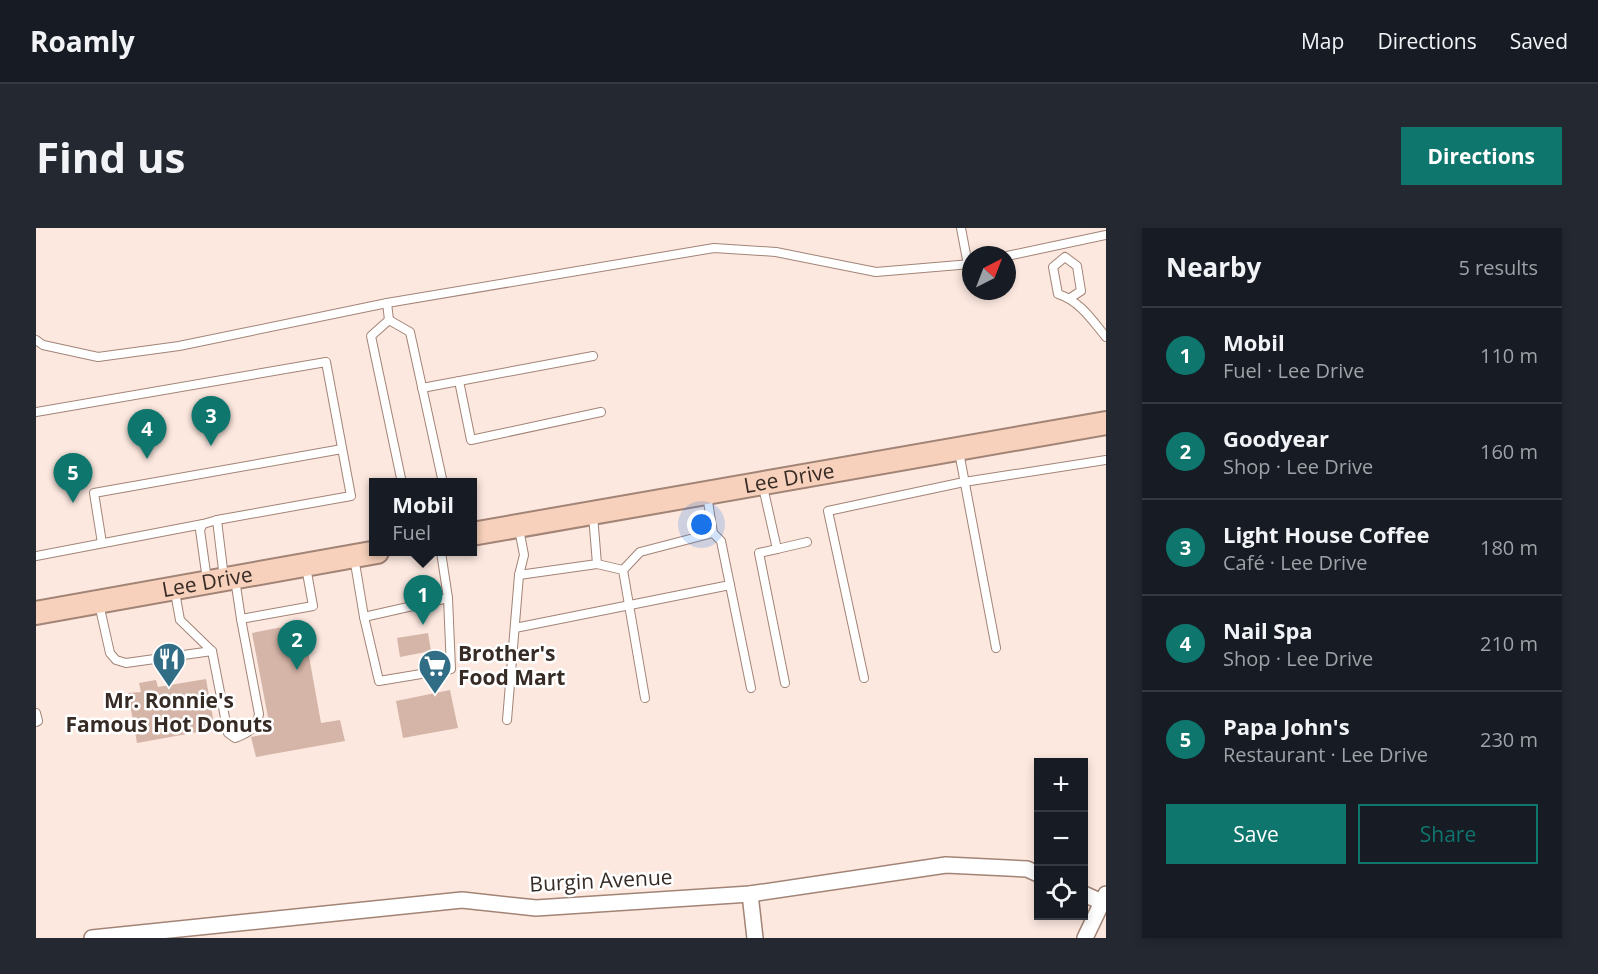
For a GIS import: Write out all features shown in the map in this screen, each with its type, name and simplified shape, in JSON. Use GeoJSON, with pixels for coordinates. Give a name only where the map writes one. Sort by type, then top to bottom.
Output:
{"type":"FeatureCollection","features":[{"type":"Feature","properties":{"kind":"main road","name":"Lee Drive"},"geometry":{"type":"LineString","coordinates":[[477,533],[1106,423]]}},
{"type":"Feature","properties":{"kind":"main road","name":"Lee Drive"},"geometry":{"type":"LineString","coordinates":[[36,613],[369,553]]}},
{"type":"Feature","properties":{"kind":"street","name":"Burgin Avenue"},"geometry":{"type":"LineString","coordinates":[[92,938],[462,900],[536,908],[750,894],[946,865],[1027,868],[1034,872]]}},
{"type":"Feature","properties":{"kind":"street"},"geometry":{"type":"LineString","coordinates":[[750,894],[755,938]]}},
{"type":"Feature","properties":{"kind":"street"},"geometry":{"type":"LineString","coordinates":[[1085,938],[1105,900],[1088,895]]}},
{"type":"Feature","properties":{"kind":"lane"},"geometry":{"type":"LineString","coordinates":[[960,228],[965,246]]}},
{"type":"Feature","properties":{"kind":"lane"},"geometry":{"type":"LineString","coordinates":[[1016,254],[1106,235]]}},
{"type":"Feature","properties":{"kind":"lane"},"geometry":{"type":"LineString","coordinates":[[1062,244],[1065,257],[1077,266],[1081,291],[1070,298]]}},
{"type":"Feature","properties":{"kind":"lane"},"geometry":{"type":"LineString","coordinates":[[36,340],[43,345],[98,357],[179,346],[387,303],[714,248],[776,252],[876,272],[962,266]]}},
{"type":"Feature","properties":{"kind":"lane"},"geometry":{"type":"LineString","coordinates":[[1065,257],[1053,267],[1058,294],[1070,298],[1080,306],[1106,337]]}},
{"type":"Feature","properties":{"kind":"lane"},"geometry":{"type":"LineString","coordinates":[[387,303],[389,320]]}},
{"type":"Feature","properties":{"kind":"lane"},"geometry":{"type":"LineString","coordinates":[[389,320],[410,332],[442,478]]}},
{"type":"Feature","properties":{"kind":"lane"},"geometry":{"type":"LineString","coordinates":[[389,320],[371,336],[401,478]]}},
{"type":"Feature","properties":{"kind":"lane"},"geometry":{"type":"LineString","coordinates":[[422,388],[593,356]]}},
{"type":"Feature","properties":{"kind":"lane"},"geometry":{"type":"LineString","coordinates":[[36,412],[326,363],[351,496],[36,556]]}},
{"type":"Feature","properties":{"kind":"lane"},"geometry":{"type":"LineString","coordinates":[[459,381],[471,440],[601,412]]}},
{"type":"Feature","properties":{"kind":"lane"},"geometry":{"type":"LineString","coordinates":[[102,543],[94,493],[342,448]]}},
{"type":"Feature","properties":{"kind":"lane"},"geometry":{"type":"LineString","coordinates":[[958,448],[996,648]]}},
{"type":"Feature","properties":{"kind":"lane"},"geometry":{"type":"LineString","coordinates":[[864,678],[828,511],[964,482],[1106,460]]}},
{"type":"Feature","properties":{"kind":"lane"},"geometry":{"type":"LineString","coordinates":[[762,482],[777,549]]}},
{"type":"Feature","properties":{"kind":"lane"},"geometry":{"type":"LineString","coordinates":[[706,492],[713,533],[721,541],[751,687]]}},
{"type":"Feature","properties":{"kind":"lane"},"geometry":{"type":"LineString","coordinates":[[593,512],[597,564]]}},
{"type":"Feature","properties":{"kind":"lane"},"geometry":{"type":"LineString","coordinates":[[217,520],[222,580]]}},
{"type":"Feature","properties":{"kind":"lane"},"geometry":{"type":"LineString","coordinates":[[174,589],[180,620],[212,651],[228,734],[235,738],[246,734],[257,723],[259,714],[241,619],[200,530],[203,524]]}},
{"type":"Feature","properties":{"kind":"lane"},"geometry":{"type":"LineString","coordinates":[[507,720],[519,575],[524,555],[518,525]]}},
{"type":"Feature","properties":{"kind":"lane"},"geometry":{"type":"LineString","coordinates":[[623,570],[640,552],[713,533]]}},
{"type":"Feature","properties":{"kind":"lane"},"geometry":{"type":"LineString","coordinates":[[785,683],[759,553],[807,542]]}},
{"type":"Feature","properties":{"kind":"lane"},"geometry":{"type":"LineString","coordinates":[[354,556],[364,617],[379,681],[451,669],[448,598],[442,556]]}},
{"type":"Feature","properties":{"kind":"lane"},"geometry":{"type":"LineString","coordinates":[[519,575],[597,564],[623,570]]}},
{"type":"Feature","properties":{"kind":"lane"},"geometry":{"type":"LineString","coordinates":[[241,619],[313,606],[305,565]]}},
{"type":"Feature","properties":{"kind":"lane"},"geometry":{"type":"LineString","coordinates":[[623,570],[645,698]]}},
{"type":"Feature","properties":{"kind":"lane"},"geometry":{"type":"LineString","coordinates":[[515,628],[730,585]]}},
{"type":"Feature","properties":{"kind":"lane"},"geometry":{"type":"LineString","coordinates":[[364,617],[448,598]]}},
{"type":"Feature","properties":{"kind":"lane"},"geometry":{"type":"LineString","coordinates":[[99,602],[110,653],[116,660],[126,663],[212,651]]}},
{"type":"Feature","properties":{"kind":"lane"},"geometry":{"type":"LineString","coordinates":[[36,713],[38,722],[36,722]]}},
{"type":"Feature","properties":{"kind":"building"},"geometry":{"type":"Polygon","coordinates":[[[303,623],[321,723],[340,720],[345,741],[256,757],[251,737],[271,733],[252,633],[303,623]]]}},
{"type":"Feature","properties":{"kind":"building"},"geometry":{"type":"Polygon","coordinates":[[[428,633],[431,651],[400,657],[397,638],[428,633]]]}},
{"type":"Feature","properties":{"kind":"building"},"geometry":{"type":"Polygon","coordinates":[[[206,679],[215,729],[137,743],[128,693],[141,692],[139,683],[156,680],[158,687],[206,679]]]}},
{"type":"Feature","properties":{"kind":"building"},"geometry":{"type":"Polygon","coordinates":[[[450,690],[458,728],[403,738],[396,701],[450,690]]]}},
{"type":"Feature","properties":{"kind":"place","name":"Light House Coffee"},"geometry":{"type":"Point","coordinates":[211,446]}},
{"type":"Feature","properties":{"kind":"place","name":"Nail Spa"},"geometry":{"type":"Point","coordinates":[147,459]}},
{"type":"Feature","properties":{"kind":"place","name":"Papa John's"},"geometry":{"type":"Point","coordinates":[73,503]}},
{"type":"Feature","properties":{"kind":"place","name":"Mobil"},"geometry":{"type":"Point","coordinates":[423,625]}},
{"type":"Feature","properties":{"kind":"place","name":"Goodyear"},"geometry":{"type":"Point","coordinates":[297,670]}},
{"type":"Feature","properties":{"kind":"place","name":"Mr. Ronnie's Famous Hot Donuts"},"geometry":{"type":"Point","coordinates":[169,688]}},
{"type":"Feature","properties":{"kind":"place","name":"Brother's Food Mart"},"geometry":{"type":"Point","coordinates":[435,695]}}]}
